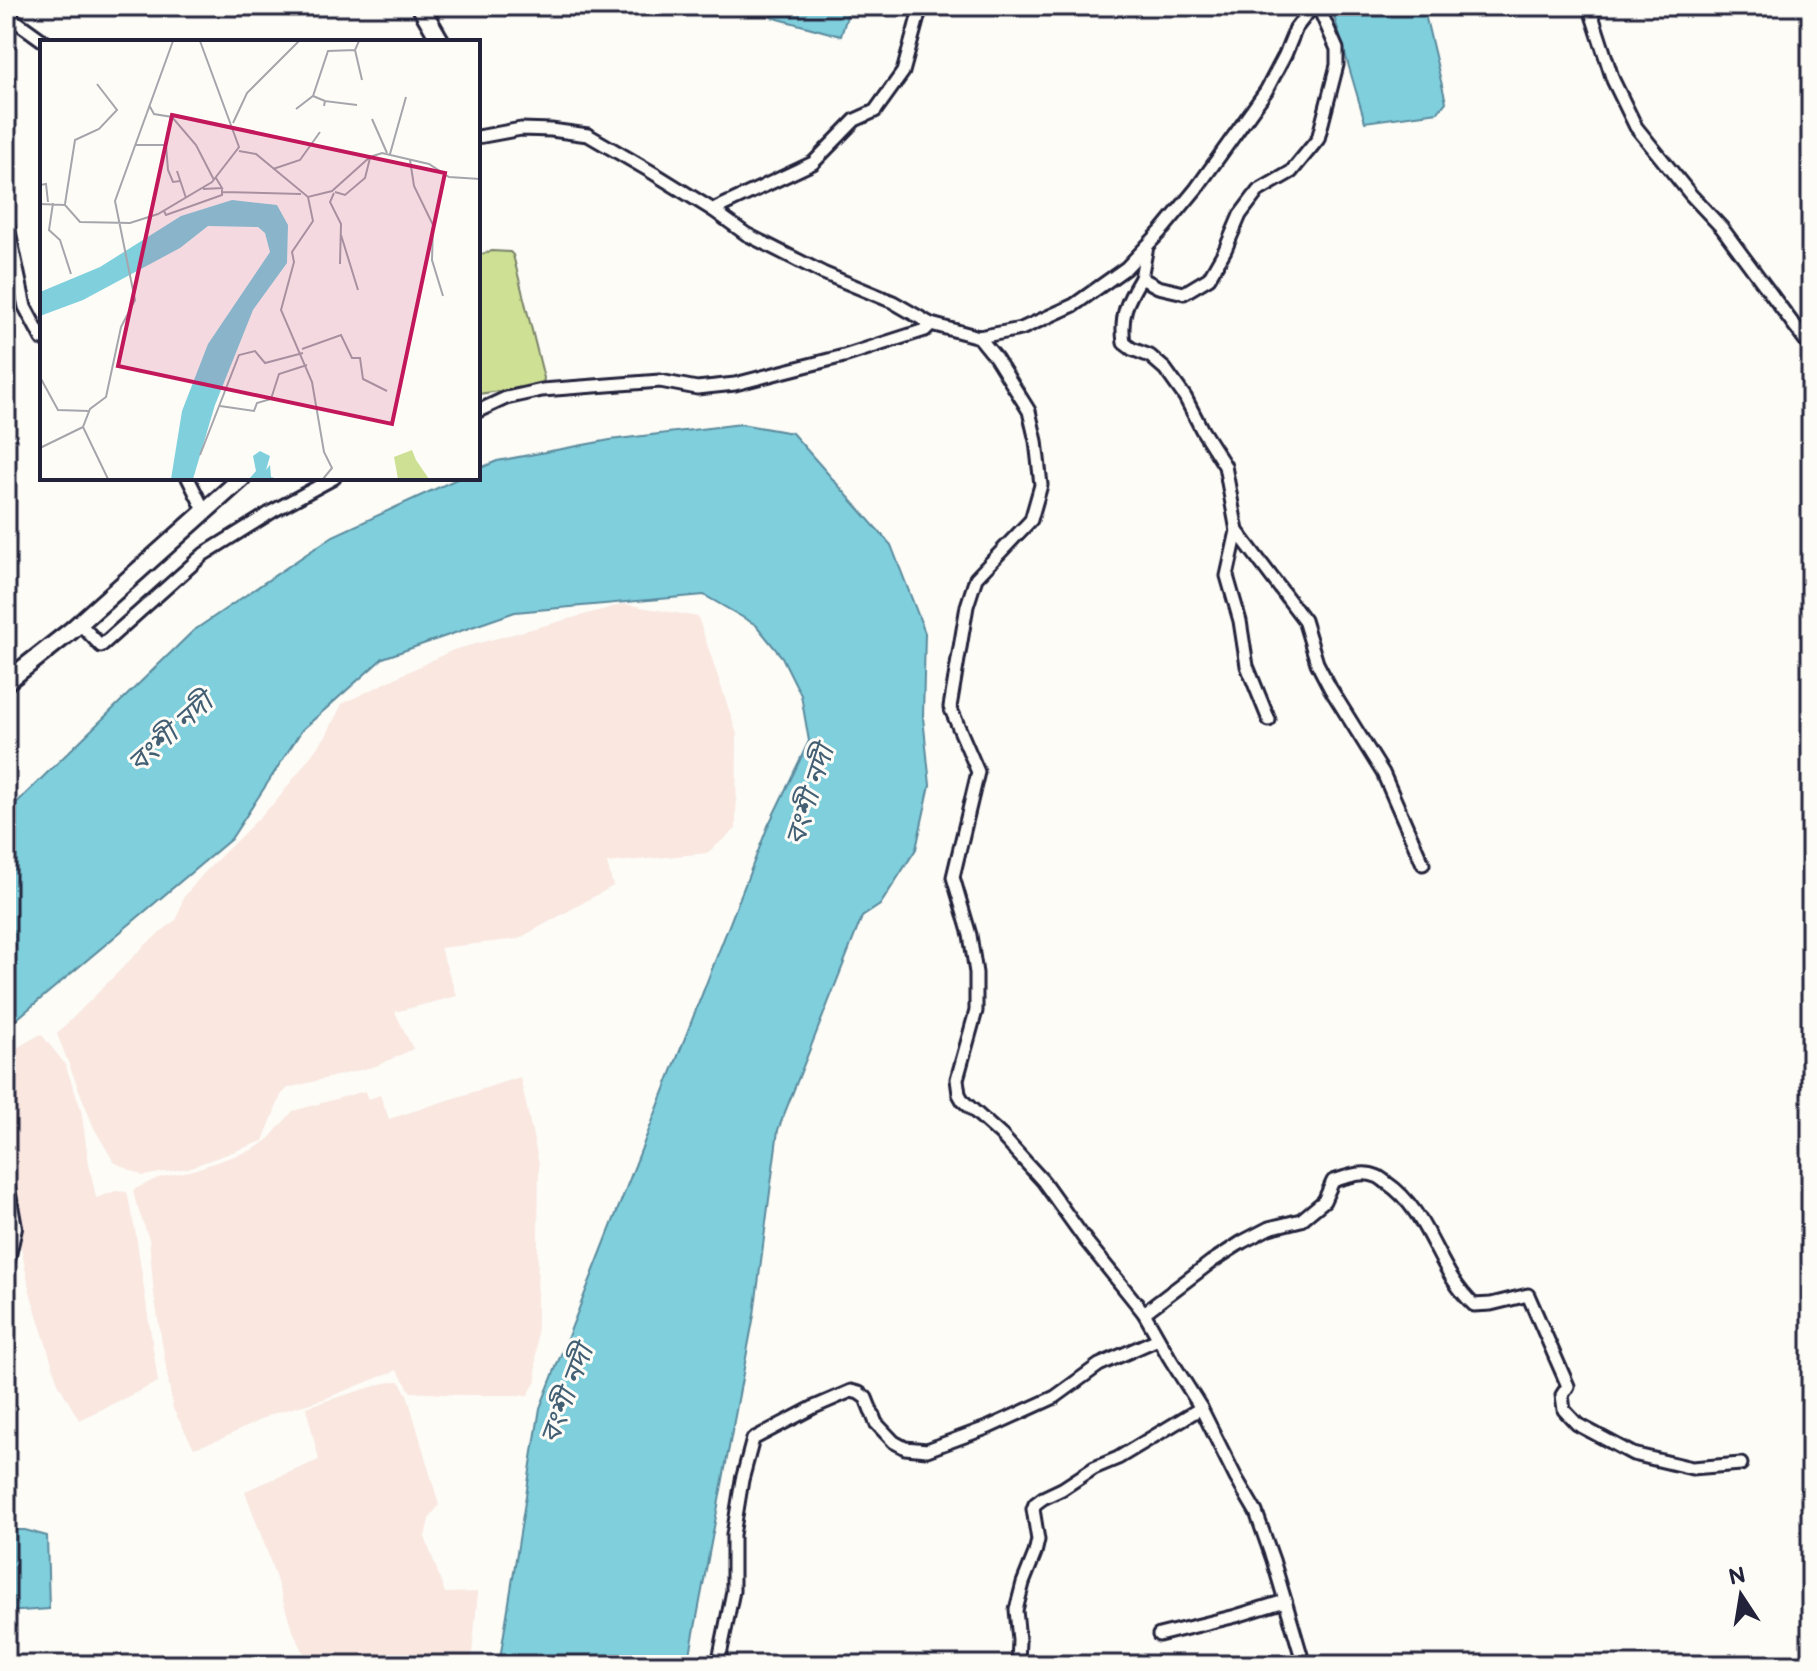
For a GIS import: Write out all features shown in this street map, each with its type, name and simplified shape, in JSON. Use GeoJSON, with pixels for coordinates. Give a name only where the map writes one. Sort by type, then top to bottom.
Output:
{"type":"FeatureCollection","features":[{"type":"Feature","properties":{"kind":"street"},"geometry":{"type":"LineString","coordinates":[[420,6],[440,40]]}},
{"type":"Feature","properties":{"kind":"street"},"geometry":{"type":"LineString","coordinates":[[713,210],[813,163],[855,120],[875,111],[903,72],[921,6]]}},
{"type":"Feature","properties":{"kind":"street"},"geometry":{"type":"LineString","coordinates":[[480,137],[521,129],[588,135],[713,210],[746,234],[823,273],[893,302],[931,324],[979,337],[1021,329],[1074,305],[1126,268],[1196,189],[1266,91],[1296,28],[1315,6],[1337,49],[1337,65],[1318,139],[1291,172],[1258,191],[1240,215],[1209,278],[1184,293],[1158,287],[1141,278]]}},
{"type":"Feature","properties":{"kind":"street"},"geometry":{"type":"LineString","coordinates":[[1589,6],[1613,80],[1636,127],[1722,228],[1811,348]]}},
{"type":"Feature","properties":{"kind":"street"},"geometry":{"type":"LineString","coordinates":[[6,14],[42,40]]}},
{"type":"Feature","properties":{"kind":"street"},"geometry":{"type":"LineString","coordinates":[[6,217],[25,307],[40,335]]}},
{"type":"Feature","properties":{"kind":"street"},"geometry":{"type":"LineString","coordinates":[[1147,246],[1141,278],[1127,300],[1121,325],[1124,343],[1150,356],[1165,369],[1225,466],[1237,531],[1227,576],[1240,621],[1247,666],[1269,720]]}},
{"type":"Feature","properties":{"kind":"street"},"geometry":{"type":"LineString","coordinates":[[480,410],[506,398],[595,384],[660,381],[697,388],[735,384],[844,356],[925,330],[931,324]]}},
{"type":"Feature","properties":{"kind":"street"},"geometry":{"type":"LineString","coordinates":[[979,337],[1029,411],[1041,485],[1031,520],[976,578],[967,606],[950,707],[978,772],[953,877],[970,935],[976,973],[976,1011],[957,1079],[958,1086],[963,1101],[1001,1135],[1043,1181],[1144,1313],[1201,1408],[1256,1512],[1304,1665]]}},
{"type":"Feature","properties":{"kind":"street"},"geometry":{"type":"LineString","coordinates":[[189,480],[205,512]]}},
{"type":"Feature","properties":{"kind":"street"},"geometry":{"type":"LineString","coordinates":[[6,682],[80,624],[240,480]]}},
{"type":"Feature","properties":{"kind":"street"},"geometry":{"type":"LineString","coordinates":[[80,624],[101,646],[204,554],[330,480]]}},
{"type":"Feature","properties":{"kind":"street"},"geometry":{"type":"LineString","coordinates":[[1237,531],[1304,620],[1317,663],[1383,773],[1423,864]]}},
{"type":"Feature","properties":{"kind":"street"},"geometry":{"type":"LineString","coordinates":[[1144,1313],[1242,1242],[1269,1228],[1301,1220],[1324,1201],[1333,1181],[1354,1175],[1374,1175],[1400,1192],[1413,1207],[1462,1293],[1474,1305],[1528,1295],[1568,1386],[1562,1395],[1564,1410],[1577,1424],[1633,1454],[1692,1468],[1741,1464]]}},
{"type":"Feature","properties":{"kind":"street"},"geometry":{"type":"LineString","coordinates":[[6,1189],[13,1228],[6,1259]]}},
{"type":"Feature","properties":{"kind":"street"},"geometry":{"type":"LineString","coordinates":[[718,1665],[733,1591],[733,1535],[739,1494],[753,1439],[851,1391],[866,1398],[876,1423],[894,1442],[905,1448],[927,1450],[989,1427],[1055,1397],[1099,1365],[1158,1339]]}},
{"type":"Feature","properties":{"kind":"street"},"geometry":{"type":"LineString","coordinates":[[1018,1665],[1016,1610],[1038,1540],[1033,1509],[1035,1504],[1201,1408]]}},
{"type":"Feature","properties":{"kind":"street"},"geometry":{"type":"LineString","coordinates":[[1159,1635],[1285,1601]]}},
{"type":"Feature","properties":{"kind":"shaded area"},"geometry":{"type":"Polygon","coordinates":[[[624,604],[698,617],[737,734],[736,829],[707,853],[607,863],[613,886],[518,939],[440,948],[457,996],[395,1012],[413,1049],[376,1066],[288,1088],[281,1095],[263,1141],[188,1168],[143,1176],[114,1162],[94,1128],[57,1034],[144,946],[177,919],[183,898],[278,799],[326,736],[342,704],[453,650],[624,604]]]}},
{"type":"Feature","properties":{"kind":"shaded area"},"geometry":{"type":"Polygon","coordinates":[[[41,1034],[65,1064],[81,1109],[96,1198],[116,1191],[127,1192],[158,1382],[79,1420],[58,1383],[30,1292],[19,1237],[15,1167],[6,1139],[6,1054],[41,1034]]]}},
{"type":"Feature","properties":{"kind":"shaded area"},"geometry":{"type":"Polygon","coordinates":[[[520,1077],[539,1164],[536,1381],[528,1395],[411,1392],[397,1370],[324,1399],[272,1414],[219,1440],[194,1448],[173,1409],[154,1294],[149,1239],[133,1190],[158,1178],[252,1150],[267,1141],[293,1111],[365,1091],[369,1099],[380,1095],[389,1119],[520,1077]]]}},
{"type":"Feature","properties":{"kind":"shaded area"},"geometry":{"type":"Polygon","coordinates":[[[399,1381],[407,1394],[439,1505],[429,1519],[425,1537],[445,1593],[478,1592],[471,1665],[310,1665],[292,1629],[245,1491],[319,1460],[306,1407],[399,1381]]]}},
{"type":"Feature","properties":{"kind":"green space"},"geometry":{"type":"Polygon","coordinates":[[[492,251],[513,255],[544,378],[541,385],[480,394],[480,254],[492,251]]]}},
{"type":"Feature","properties":{"kind":"water"},"geometry":{"type":"Polygon","coordinates":[[[774,6],[850,6],[841,36],[771,17],[774,6]]]}},
{"type":"Feature","properties":{"kind":"water"},"geometry":{"type":"Polygon","coordinates":[[[1369,6],[1423,6],[1446,102],[1438,112],[1365,122],[1334,16],[1338,10],[1369,6]]]}},
{"type":"Feature","properties":{"kind":"water","name":"বংশী নদী"},"geometry":{"type":"Polygon","coordinates":[[[741,424],[792,433],[891,545],[925,633],[923,717],[930,785],[916,849],[880,905],[862,917],[778,1130],[754,1315],[688,1665],[499,1665],[540,1408],[768,826],[809,741],[801,695],[782,657],[756,625],[704,595],[515,612],[383,658],[302,730],[231,839],[6,1028],[6,813],[193,631],[333,536],[455,480],[480,480],[480,468],[497,461],[610,440],[741,424]]]}},
{"type":"Feature","properties":{"kind":"water"},"geometry":{"type":"Polygon","coordinates":[[[6,1530],[25,1530],[47,1536],[49,1609],[6,1612],[6,1530]]]}}]}
